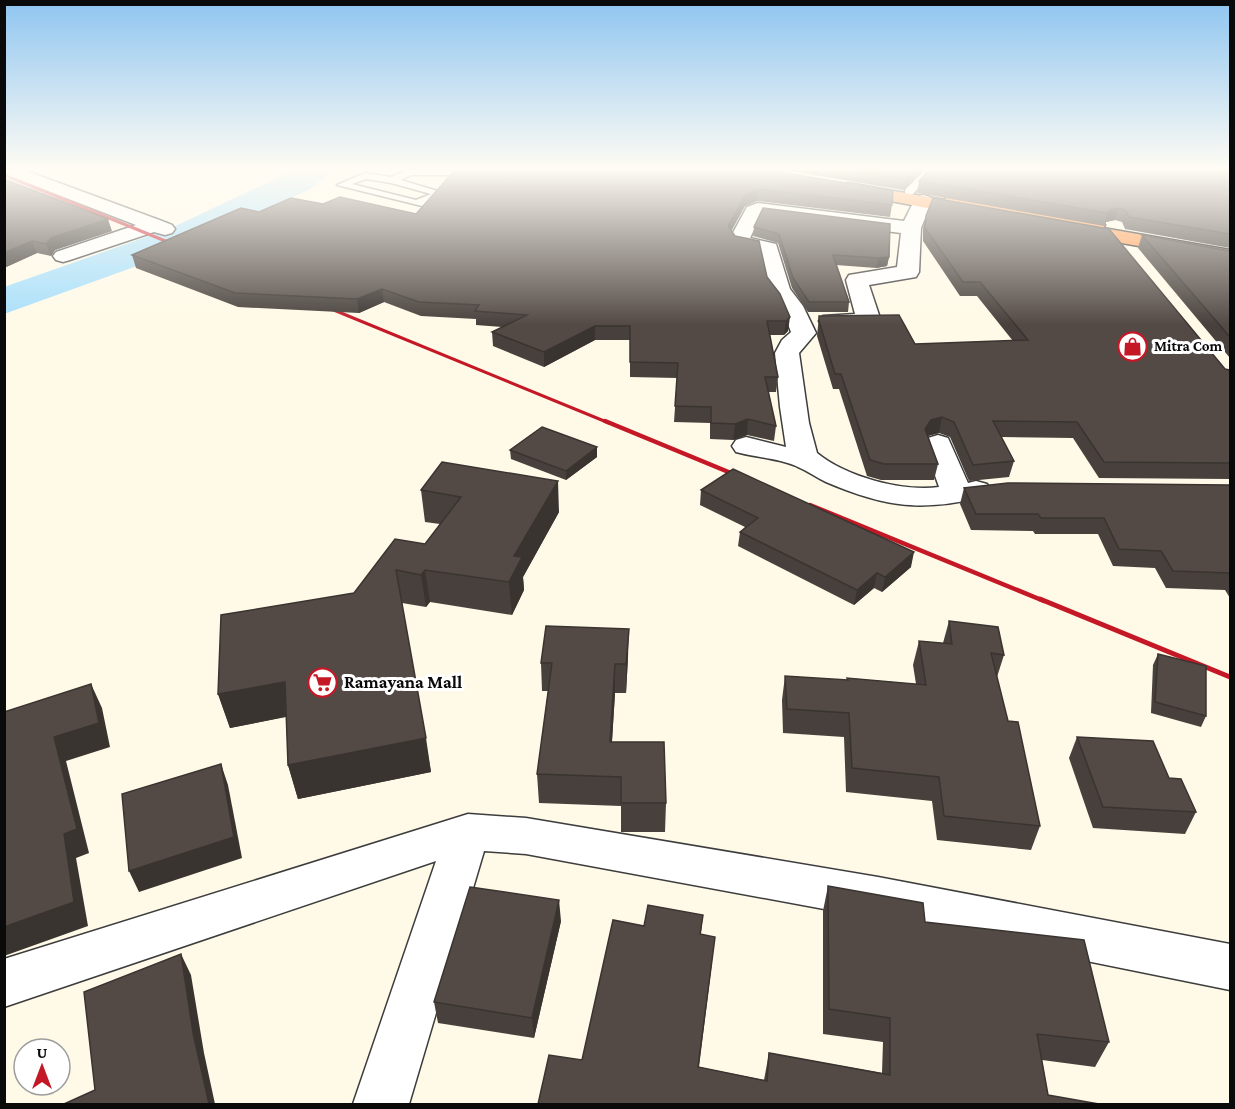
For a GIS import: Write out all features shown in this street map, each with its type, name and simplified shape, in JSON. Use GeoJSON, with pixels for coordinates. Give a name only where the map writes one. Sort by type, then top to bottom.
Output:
{"type":"FeatureCollection","features":[{"type":"Feature","properties":{"kind":"highway"},"geometry":{"type":"LineString","coordinates":[[1048,222],[1230,256]]}},
{"type":"Feature","properties":{"kind":"highway"},"geometry":{"type":"LineString","coordinates":[[1071,222],[1230,247]]}},
{"type":"Feature","properties":{"kind":"street"},"geometry":{"type":"LineString","coordinates":[[63,255],[160,227],[146,222]]}},
{"type":"Feature","properties":{"kind":"street"},"geometry":{"type":"LineString","coordinates":[[748,222],[739,240],[742,243],[769,248],[778,290],[785,296],[804,334],[791,345],[788,353],[801,445],[807,460]]}},
{"type":"Feature","properties":{"kind":"street"},"geometry":{"type":"LineString","coordinates":[[863,222],[911,228]]}},
{"type":"Feature","properties":{"kind":"street"},"geometry":{"type":"LineString","coordinates":[[799,321],[868,321],[857,280],[908,272],[907,261],[912,222]]}},
{"type":"Feature","properties":{"kind":"street"},"geometry":{"type":"LineString","coordinates":[[938,444],[957,494]]}},
{"type":"Feature","properties":{"kind":"street"},"geometry":{"type":"LineString","coordinates":[[746,446],[807,460],[829,472],[896,496],[924,498],[1003,488]]}},
{"type":"Feature","properties":{"kind":"street"},"geometry":{"type":"LineString","coordinates":[[381,1104],[468,832]]}},
{"type":"Feature","properties":{"kind":"street"},"geometry":{"type":"LineString","coordinates":[[4,983],[77,957],[468,832],[526,836],[854,894],[1230,967]]}},
{"type":"Feature","properties":{"kind":"building"},"geometry":{"type":"Polygon","coordinates":[[[4,222],[100,222],[51,238],[46,244],[32,241],[4,253],[4,222]]]}},
{"type":"Feature","properties":{"kind":"building"},"geometry":{"type":"Polygon","coordinates":[[[209,222],[730,222],[728,226],[735,236],[759,241],[767,277],[780,294],[790,317],[786,321],[767,321],[778,377],[765,377],[776,426],[748,419],[735,424],[711,423],[711,407],[675,406],[678,363],[630,362],[630,326],[595,326],[544,352],[492,332],[527,315],[475,311],[479,305],[419,302],[382,289],[357,299],[235,293],[132,255],[209,222]]]}},
{"type":"Feature","properties":{"kind":"building"},"geometry":{"type":"Polygon","coordinates":[[[756,222],[872,222],[890,224],[889,257],[833,255],[849,302],[809,302],[793,278],[779,234],[754,227],[756,222]]]}},
{"type":"Feature","properties":{"kind":"building"},"geometry":{"type":"Polygon","coordinates":[[[926,222],[1068,222],[1109,229],[1225,369],[1230,370],[1230,463],[1104,462],[1077,422],[993,421],[1014,461],[973,465],[954,422],[942,417],[931,420],[925,429],[938,464],[884,464],[870,460],[841,374],[835,374],[819,316],[899,315],[915,344],[1028,340],[980,282],[963,282],[925,228],[926,222]]]}},
{"type":"Feature","properties":{"kind":"building"},"geometry":{"type":"Polygon","coordinates":[[[1157,222],[1230,222],[1230,234],[1157,222]]]}},
{"type":"Feature","properties":{"kind":"building"},"geometry":{"type":"Polygon","coordinates":[[[1142,235],[1230,251],[1230,337],[1142,235]]]}},
{"type":"Feature","properties":{"kind":"building"},"geometry":{"type":"Polygon","coordinates":[[[542,427],[597,447],[566,471],[510,450],[542,427]]]}},
{"type":"Feature","properties":{"kind":"building"},"geometry":{"type":"Polygon","coordinates":[[[442,462],[558,481],[514,556],[522,557],[509,582],[425,570],[421,575],[396,570],[426,738],[288,765],[285,682],[218,694],[221,615],[354,593],[395,539],[425,544],[461,497],[421,490],[442,462]]]}},
{"type":"Feature","properties":{"kind":"building"},"geometry":{"type":"Polygon","coordinates":[[[733,469],[914,552],[885,577],[877,573],[857,590],[740,532],[758,518],[701,490],[733,469]]]}},
{"type":"Feature","properties":{"kind":"building"},"geometry":{"type":"Polygon","coordinates":[[[1008,483],[1230,485],[1230,573],[1173,571],[1161,551],[1119,549],[1104,518],[1041,518],[1038,514],[976,514],[964,488],[1008,483]]]}},
{"type":"Feature","properties":{"kind":"building"},"geometry":{"type":"Polygon","coordinates":[[[949,621],[998,627],[1004,655],[991,653],[1008,721],[1018,722],[1040,826],[944,816],[939,777],[852,768],[849,713],[787,709],[785,676],[848,680],[847,678],[926,685],[919,641],[952,644],[949,621]]]}},
{"type":"Feature","properties":{"kind":"building"},"geometry":{"type":"Polygon","coordinates":[[[546,626],[629,629],[626,664],[615,664],[610,742],[664,742],[666,803],[621,803],[621,777],[537,774],[552,663],[541,663],[546,626]]]}},
{"type":"Feature","properties":{"kind":"building"},"geometry":{"type":"Polygon","coordinates":[[[1158,654],[1206,666],[1206,716],[1155,702],[1158,654]]]}},
{"type":"Feature","properties":{"kind":"building"},"geometry":{"type":"Polygon","coordinates":[[[91,684],[99,723],[54,737],[77,829],[64,834],[74,902],[4,927],[4,712],[91,684]]]}},
{"type":"Feature","properties":{"kind":"building"},"geometry":{"type":"Polygon","coordinates":[[[1077,737],[1153,741],[1169,778],[1181,779],[1196,812],[1103,807],[1077,737]]]}},
{"type":"Feature","properties":{"kind":"building"},"geometry":{"type":"Polygon","coordinates":[[[221,764],[234,837],[129,871],[122,794],[221,764]]]}},
{"type":"Feature","properties":{"kind":"building"},"geometry":{"type":"Polygon","coordinates":[[[828,886],[923,903],[925,922],[1084,940],[1109,1042],[1037,1034],[1048,1095],[1099,1104],[538,1104],[549,1055],[582,1060],[613,920],[644,926],[648,905],[703,915],[700,934],[715,937],[698,1067],[767,1081],[769,1053],[890,1075],[890,1018],[829,1009],[828,886]]]}},
{"type":"Feature","properties":{"kind":"building"},"geometry":{"type":"Polygon","coordinates":[[[470,887],[559,900],[532,1018],[434,1002],[470,887]]]}},
{"type":"Feature","properties":{"kind":"building"},"geometry":{"type":"Polygon","coordinates":[[[181,954],[193,1033],[209,1104],[64,1104],[95,1090],[84,992],[181,954]]]}},
{"type":"Feature","properties":{"kind":"waterway"},"geometry":{"type":"LineString","coordinates":[[4,301],[182,237],[214,222]]}},
{"type":"Feature","properties":{"kind":"railway"},"geometry":{"type":"LineString","coordinates":[[118,222],[180,247]]}},
{"type":"Feature","properties":{"kind":"railway"},"geometry":{"type":"LineString","coordinates":[[324,306],[609,423]]}},
{"type":"Feature","properties":{"kind":"railway"},"geometry":{"type":"LineString","coordinates":[[605,421],[743,478]]}},
{"type":"Feature","properties":{"kind":"railway"},"geometry":{"type":"LineString","coordinates":[[810,505],[1044,601]]}},
{"type":"Feature","properties":{"kind":"railway"},"geometry":{"type":"LineString","coordinates":[[1040,599],[1230,677]]}},
{"type":"Feature","properties":{"kind":"place","name":"Mitra Com"},"geometry":{"type":"Point","coordinates":[1133,346]}},
{"type":"Feature","properties":{"kind":"place","name":"Ramayana Mall"},"geometry":{"type":"Point","coordinates":[323,682]}}]}
